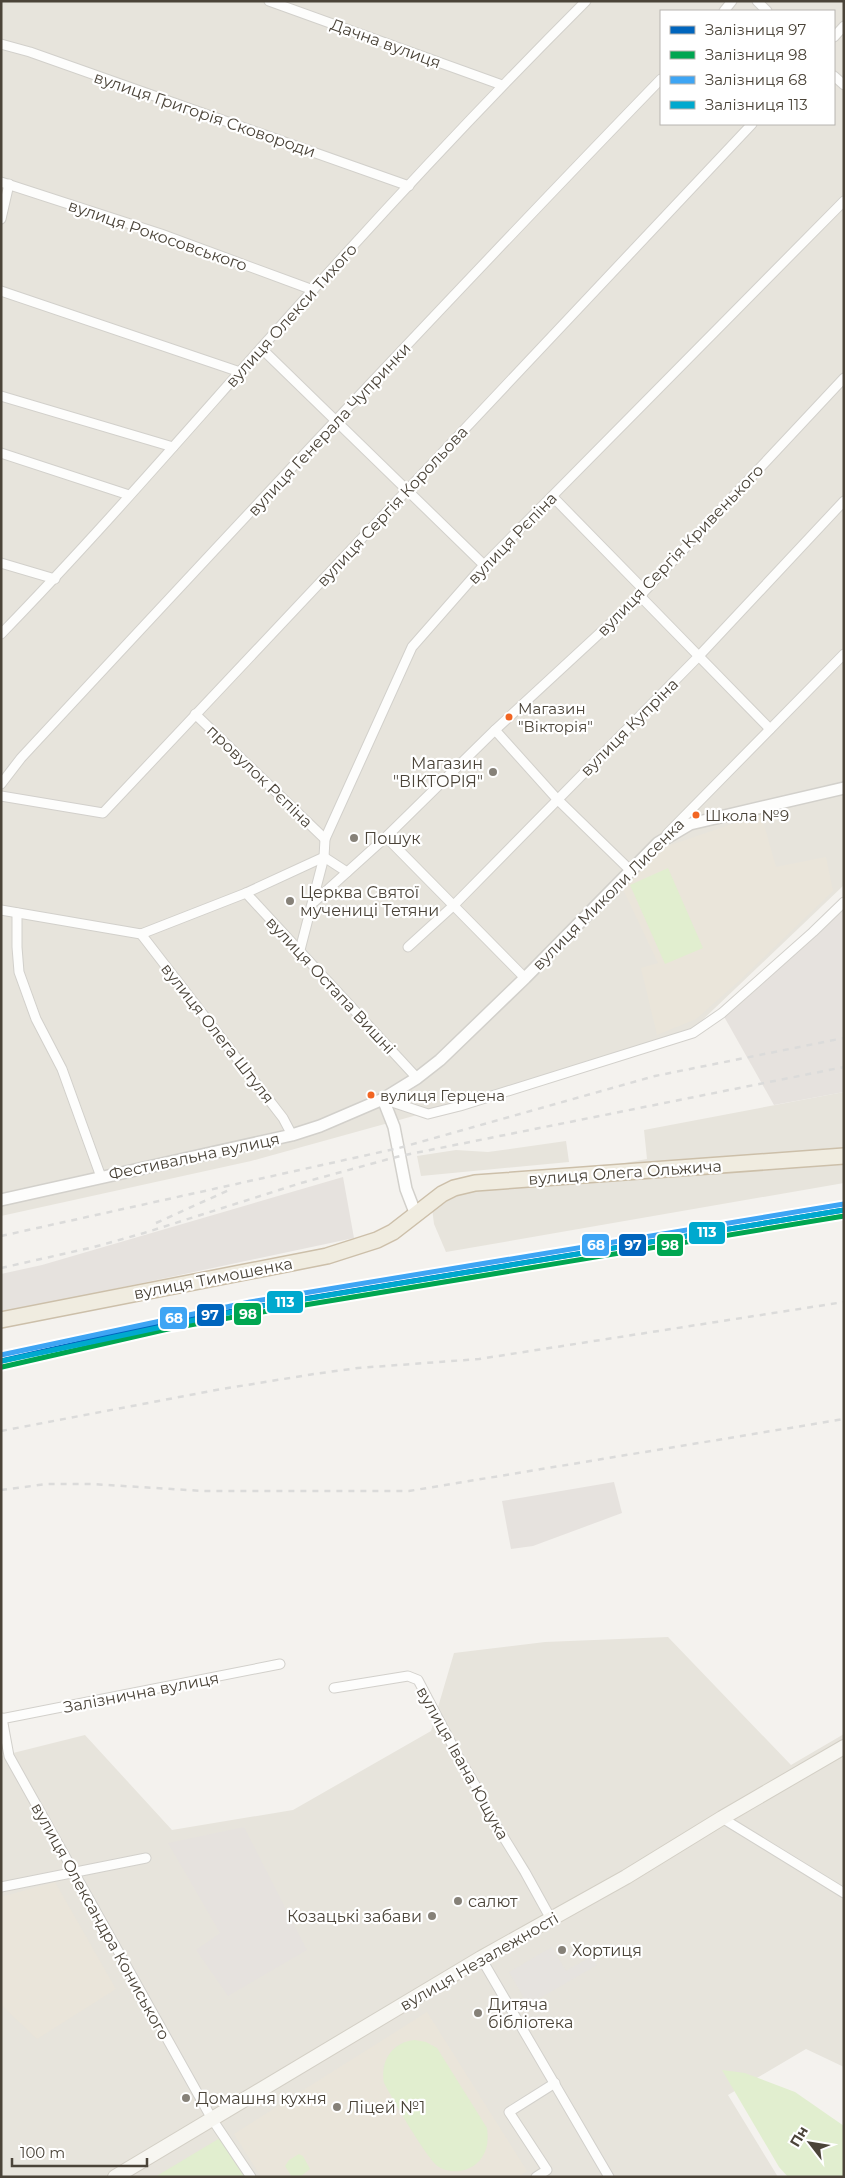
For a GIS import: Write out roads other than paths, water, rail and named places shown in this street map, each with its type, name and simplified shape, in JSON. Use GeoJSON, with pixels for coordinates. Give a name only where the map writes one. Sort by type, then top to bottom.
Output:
{"type":"FeatureCollection","features":[{"type":"Feature","properties":{"kind":"highway","name":"вулиця Олега Ольжича"},"geometry":{"type":"LineString","coordinates":[[416,1215],[442,1194],[454,1188],[475,1184],[844,1156]]}},
{"type":"Feature","properties":{"kind":"highway","name":"вулиця Тимошенка"},"geometry":{"type":"LineString","coordinates":[[1,1320],[327,1256],[377,1240],[393,1232],[416,1215]]}},
{"type":"Feature","properties":{"kind":"main road","name":"вулиця Незалежності"},"geometry":{"type":"LineString","coordinates":[[115,2177],[481,1958],[626,1877],[722,1818],[844,1747]]}},
{"type":"Feature","properties":{"kind":"street","name":"Дачна вулиця"},"geometry":{"type":"LineString","coordinates":[[270,1],[502,85]]}},
{"type":"Feature","properties":{"kind":"street","name":"вулиця Олекси Тихого"},"geometry":{"type":"LineString","coordinates":[[1,634],[55,579],[313,290],[502,85],[586,1]]}},
{"type":"Feature","properties":{"kind":"street"},"geometry":{"type":"LineString","coordinates":[[757,1],[766,10]]}},
{"type":"Feature","properties":{"kind":"street"},"geometry":{"type":"LineString","coordinates":[[835,36],[844,26]]}},
{"type":"Feature","properties":{"kind":"street","name":"вулиця Григорія Сковороди"},"geometry":{"type":"LineString","coordinates":[[1,44],[30,52],[409,186]]}},
{"type":"Feature","properties":{"kind":"street","name":"вулиця Генерала Чупринки"},"geometry":{"type":"LineString","coordinates":[[1,784],[21,758],[521,223],[660,80]]}},
{"type":"Feature","properties":{"kind":"street","name":"вулиця Сергія Корольова"},"geometry":{"type":"LineString","coordinates":[[1,796],[103,813],[751,125]]}},
{"type":"Feature","properties":{"kind":"street"},"geometry":{"type":"LineString","coordinates":[[1,219],[5,183]]}},
{"type":"Feature","properties":{"kind":"street","name":"вулиця Рокосовського"},"geometry":{"type":"LineString","coordinates":[[5,183],[161,234],[313,290]]}},
{"type":"Feature","properties":{"kind":"street","name":"вулиця Рєпіна"},"geometry":{"type":"LineString","coordinates":[[300,950],[324,858],[325,839],[412,647],[484,565],[844,201]]}},
{"type":"Feature","properties":{"kind":"street"},"geometry":{"type":"LineString","coordinates":[[1,291],[240,372]]}},
{"type":"Feature","properties":{"kind":"street"},"geometry":{"type":"LineString","coordinates":[[261,348],[484,565]]}},
{"type":"Feature","properties":{"kind":"street","name":"вулиця Сергія Кривенького"},"geometry":{"type":"LineString","coordinates":[[314,902],[386,837],[495,730],[642,593],[844,378]]}},
{"type":"Feature","properties":{"kind":"street"},"geometry":{"type":"LineString","coordinates":[[1,396],[173,447]]}},
{"type":"Feature","properties":{"kind":"street"},"geometry":{"type":"LineString","coordinates":[[1,454],[129,495]]}},
{"type":"Feature","properties":{"kind":"street"},"geometry":{"type":"LineString","coordinates":[[553,497],[698,657],[770,729]]}},
{"type":"Feature","properties":{"kind":"street","name":"вулиця Купріна"},"geometry":{"type":"LineString","coordinates":[[408,947],[452,906],[698,657],[844,501]]}},
{"type":"Feature","properties":{"kind":"street"},"geometry":{"type":"LineString","coordinates":[[1,563],[55,579]]}},
{"type":"Feature","properties":{"kind":"street","name":"вулиця Миколи Лисенка"},"geometry":{"type":"LineString","coordinates":[[383,1099],[417,1078],[454,1047],[525,978],[844,654]]}},
{"type":"Feature","properties":{"kind":"street","name":"провулок Рєпіна"},"geometry":{"type":"LineString","coordinates":[[195,714],[325,839]]}},
{"type":"Feature","properties":{"kind":"street"},"geometry":{"type":"LineString","coordinates":[[495,730],[558,799],[630,870]]}},
{"type":"Feature","properties":{"kind":"street"},"geometry":{"type":"LineString","coordinates":[[658,843],[690,824],[844,788]]}},
{"type":"Feature","properties":{"kind":"street"},"geometry":{"type":"LineString","coordinates":[[386,837],[525,978]]}},
{"type":"Feature","properties":{"kind":"street"},"geometry":{"type":"LineString","coordinates":[[1,910],[140,934],[246,893],[324,858],[347,872]]}},
{"type":"Feature","properties":{"kind":"street","name":"вулиця Остапа Вишні"},"geometry":{"type":"LineString","coordinates":[[246,893],[417,1078]]}},
{"type":"Feature","properties":{"kind":"street"},"geometry":{"type":"LineString","coordinates":[[383,1099],[428,1114],[507,1092],[693,1034],[722,1013],[844,902]]}},
{"type":"Feature","properties":{"kind":"street"},"geometry":{"type":"LineString","coordinates":[[17,913],[19,972],[36,1019],[62,1069],[101,1177]]}},
{"type":"Feature","properties":{"kind":"street","name":"вулиця Олега Штуля"},"geometry":{"type":"LineString","coordinates":[[140,934],[283,1118],[292,1135]]}},
{"type":"Feature","properties":{"kind":"street"},"geometry":{"type":"LineString","coordinates":[[383,1099],[394,1127],[408,1194],[416,1215]]}},
{"type":"Feature","properties":{"kind":"street","name":"Фестивальна вулиця"},"geometry":{"type":"LineString","coordinates":[[1,1200],[292,1135],[320,1126],[383,1099]]}},
{"type":"Feature","properties":{"kind":"street","name":"Залізнична вулиця"},"geometry":{"type":"LineString","coordinates":[[2,1719],[280,1664]]}},
{"type":"Feature","properties":{"kind":"street","name":"вулиця Івана Ющука"},"geometry":{"type":"LineString","coordinates":[[334,1688],[408,1676],[418,1680],[477,1788],[484,1807],[525,1872],[551,1919]]}},
{"type":"Feature","properties":{"kind":"street","name":"вулиця Олександра Кониського"},"geometry":{"type":"LineString","coordinates":[[2,1719],[5,1757],[74,1872],[212,2119],[251,2177]]}},
{"type":"Feature","properties":{"kind":"street"},"geometry":{"type":"LineString","coordinates":[[722,1818],[844,1893]]}},
{"type":"Feature","properties":{"kind":"street"},"geometry":{"type":"LineString","coordinates":[[1,1887],[146,1858]]}},
{"type":"Feature","properties":{"kind":"street"},"geometry":{"type":"LineString","coordinates":[[481,1958],[609,2177]]}},
{"type":"Feature","properties":{"kind":"street"},"geometry":{"type":"LineString","coordinates":[[536,2177],[547,2170],[509,2112],[555,2083]]}},
{"type":"Feature","properties":{"kind":"railway"},"geometry":{"type":"LineString","coordinates":[[1,1236],[399,1148],[655,1076],[844,1038]]}},
{"type":"Feature","properties":{"kind":"railway"},"geometry":{"type":"LineString","coordinates":[[1,1268],[94,1247],[144,1233],[301,1183],[400,1156],[844,1067]]}},
{"type":"Feature","properties":{"kind":"railway"},"geometry":{"type":"LineString","coordinates":[[156,1223],[229,1190]]}},
{"type":"Feature","properties":{"kind":"railway"},"geometry":{"type":"LineString","coordinates":[[1,1431],[216,1390],[314,1374],[358,1368],[479,1359],[844,1302]]}},
{"type":"Feature","properties":{"kind":"railway"},"geometry":{"type":"LineString","coordinates":[[1,1490],[47,1484],[91,1484],[203,1491],[409,1491],[844,1419]]}},
{"type":"Feature","properties":{"kind":"rail line","name":"68"},"geometry":{"type":"LineString","coordinates":[[1,1355],[250,1302],[844,1204]]}},
{"type":"Feature","properties":{"kind":"rail line","name":"97"},"geometry":{"type":"LineString","coordinates":[[1,1361],[167,1323],[255,1307],[844,1210]]}},
{"type":"Feature","properties":{"kind":"rail line","name":"113"},"geometry":{"type":"LineString","coordinates":[[2,1361],[251,1308],[844,1210]]}},
{"type":"Feature","properties":{"kind":"rail line","name":"98"},"geometry":{"type":"LineString","coordinates":[[2,1367],[168,1329],[256,1313],[844,1216]]}},
{"type":"Feature","properties":{"kind":"place","name":"Магазин \"Вікторія\""},"geometry":{"type":"Point","coordinates":[509,717]}},
{"type":"Feature","properties":{"kind":"place","name":"Магазин \"ВІКТОРІЯ\""},"geometry":{"type":"Point","coordinates":[493,772]}},
{"type":"Feature","properties":{"kind":"place","name":"Школа №9"},"geometry":{"type":"Point","coordinates":[696,815]}},
{"type":"Feature","properties":{"kind":"place","name":"Пошук"},"geometry":{"type":"Point","coordinates":[354,838]}},
{"type":"Feature","properties":{"kind":"place","name":"Церква Святої мучениці Тетяни"},"geometry":{"type":"Point","coordinates":[290,901]}},
{"type":"Feature","properties":{"kind":"place","name":"вулиця Герцена"},"geometry":{"type":"Point","coordinates":[371,1095]}},
{"type":"Feature","properties":{"kind":"place","name":"салют"},"geometry":{"type":"Point","coordinates":[458,1901]}},
{"type":"Feature","properties":{"kind":"place","name":"Козацькі забави"},"geometry":{"type":"Point","coordinates":[432,1916]}},
{"type":"Feature","properties":{"kind":"place","name":"Хортиця"},"geometry":{"type":"Point","coordinates":[562,1950]}},
{"type":"Feature","properties":{"kind":"place","name":"Дитяча бібліотека"},"geometry":{"type":"Point","coordinates":[478,2013]}},
{"type":"Feature","properties":{"kind":"place","name":"Домашня кухня"},"geometry":{"type":"Point","coordinates":[186,2098]}},
{"type":"Feature","properties":{"kind":"place","name":"Ліцей №1"},"geometry":{"type":"Point","coordinates":[337,2107]}}]}
